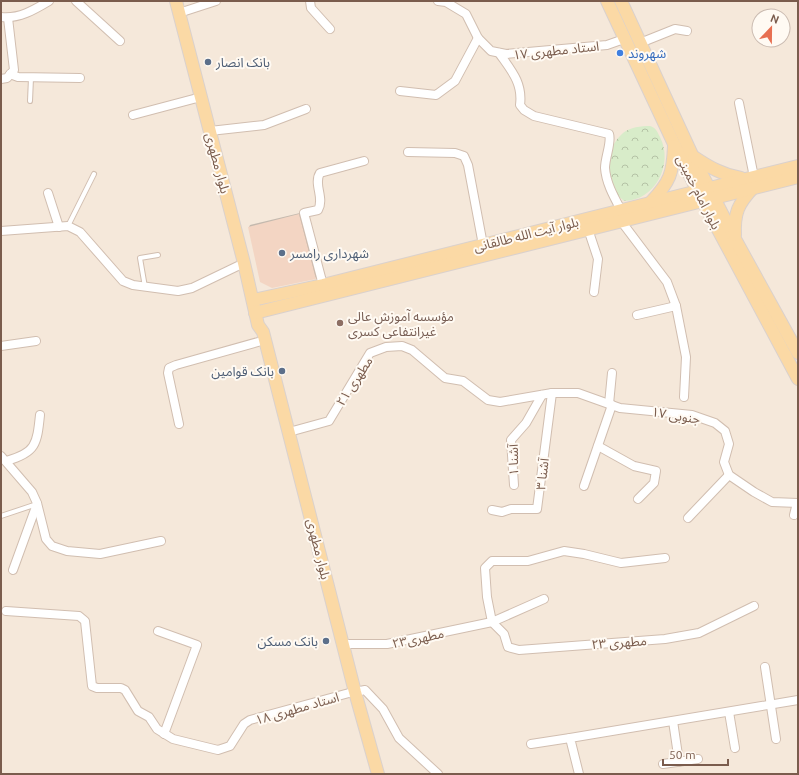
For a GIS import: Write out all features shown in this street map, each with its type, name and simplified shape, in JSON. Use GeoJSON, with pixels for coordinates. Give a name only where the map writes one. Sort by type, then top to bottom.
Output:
{"type":"FeatureCollection","features":[{"type":"Feature","properties":{"kind":"main road","name":"بلوار مطهری"},"geometry":{"type":"LineString","coordinates":[[176,1],[256,312],[258,342],[289,432],[344,644],[352,692],[378,774]]}},
{"type":"Feature","properties":{"kind":"main road","name":"بلوار امام خمینی"},"geometry":{"type":"LineString","coordinates":[[607,1],[674,144],[735,239],[798,353]]}},
{"type":"Feature","properties":{"kind":"main road","name":"بلوار امام خمینی"},"geometry":{"type":"LineString","coordinates":[[621,1],[693,157],[706,194],[768,325],[798,379]]}},
{"type":"Feature","properties":{"kind":"main road"},"geometry":{"type":"LineString","coordinates":[[624,39],[638,38]]}},
{"type":"Feature","properties":{"kind":"main road"},"geometry":{"type":"LineString","coordinates":[[651,203],[670,178],[674,162],[674,144]]}},
{"type":"Feature","properties":{"kind":"main road"},"geometry":{"type":"LineString","coordinates":[[693,157],[727,176],[751,181],[737,210],[734,221],[735,239]]}},
{"type":"Feature","properties":{"kind":"main road","name":"بلوار آیت الله طالقانی"},"geometry":{"type":"LineString","coordinates":[[256,312],[706,194],[798,166]]}},
{"type":"Feature","properties":{"kind":"main road","name":"بلوار آیت الله طالقانی"},"geometry":{"type":"LineString","coordinates":[[751,181],[798,177]]}},
{"type":"Feature","properties":{"kind":"main road","name":"بلوار آیت الله طالقانی"},"geometry":{"type":"LineString","coordinates":[[253,300],[323,285],[483,245],[553,233],[588,229],[651,203],[706,194]]}},
{"type":"Feature","properties":{"kind":"main road"},"geometry":{"type":"LineString","coordinates":[[768,325],[780,320]]}},
{"type":"Feature","properties":{"kind":"main road","name":"بلوار مطهری"},"geometry":{"type":"LineString","coordinates":[[258,326],[263,332],[269,371],[352,692],[370,774]]}},
{"type":"Feature","properties":{"kind":"street"},"geometry":{"type":"LineString","coordinates":[[1,79],[6,78],[14,70],[4,18],[29,13],[49,1]]}},
{"type":"Feature","properties":{"kind":"street"},"geometry":{"type":"LineString","coordinates":[[76,1],[120,41]]}},
{"type":"Feature","properties":{"kind":"street"},"geometry":{"type":"LineString","coordinates":[[179,13],[216,1]]}},
{"type":"Feature","properties":{"kind":"street"},"geometry":{"type":"LineString","coordinates":[[310,1],[311,8],[330,29]]}},
{"type":"Feature","properties":{"kind":"street","name":"استاد مطهری ۱۷"},"geometry":{"type":"LineString","coordinates":[[444,1],[466,14],[478,38],[491,51],[499,53],[506,54],[607,45],[624,39]]}},
{"type":"Feature","properties":{"kind":"street"},"geometry":{"type":"LineString","coordinates":[[638,38],[675,29],[687,31]]}},
{"type":"Feature","properties":{"kind":"street"},"geometry":{"type":"LineString","coordinates":[[400,91],[436,95],[455,81],[478,38]]}},
{"type":"Feature","properties":{"kind":"street"},"geometry":{"type":"LineString","coordinates":[[499,53],[519,83],[522,94],[520,105],[524,110],[534,116],[609,134],[611,139],[606,154],[605,168],[608,184],[621,216],[667,282],[676,306],[686,357],[684,396]]}},
{"type":"Feature","properties":{"kind":"street"},"geometry":{"type":"LineString","coordinates":[[10,74],[18,77],[80,78]]}},
{"type":"Feature","properties":{"kind":"street"},"geometry":{"type":"LineString","coordinates":[[133,115],[201,97]]}},
{"type":"Feature","properties":{"kind":"street"},"geometry":{"type":"LineString","coordinates":[[739,104],[751,181]]}},
{"type":"Feature","properties":{"kind":"street"},"geometry":{"type":"LineString","coordinates":[[210,131],[264,125],[306,109]]}},
{"type":"Feature","properties":{"kind":"street"},"geometry":{"type":"LineString","coordinates":[[408,152],[455,153],[464,156],[468,165],[483,245]]}},
{"type":"Feature","properties":{"kind":"street"},"geometry":{"type":"LineString","coordinates":[[323,285],[304,213],[318,210],[321,205],[318,178],[320,173],[364,161]]}},
{"type":"Feature","properties":{"kind":"street"},"geometry":{"type":"LineString","coordinates":[[48,193],[59,227]]}},
{"type":"Feature","properties":{"kind":"street"},"geometry":{"type":"LineString","coordinates":[[1,231],[68,226],[80,232],[123,281],[133,285],[145,287],[178,291],[192,288],[244,263]]}},
{"type":"Feature","properties":{"kind":"street"},"geometry":{"type":"LineString","coordinates":[[588,229],[598,259],[594,292]]}},
{"type":"Feature","properties":{"kind":"street"},"geometry":{"type":"LineString","coordinates":[[637,315],[676,306]]}},
{"type":"Feature","properties":{"kind":"street"},"geometry":{"type":"LineString","coordinates":[[1,346],[36,341]]}},
{"type":"Feature","properties":{"kind":"street"},"geometry":{"type":"LineString","coordinates":[[179,424],[168,374],[170,368],[258,342]]}},
{"type":"Feature","properties":{"kind":"street","name":"مطهری ۲۱"},"geometry":{"type":"LineString","coordinates":[[289,432],[329,421],[370,353],[386,347],[402,346],[412,350],[445,378],[463,381],[488,400],[500,402],[552,393],[578,393],[620,408]]}},
{"type":"Feature","properties":{"kind":"street"},"geometry":{"type":"LineString","coordinates":[[584,486],[610,405],[612,373]]}},
{"type":"Feature","properties":{"kind":"street","name":"آشنا ۳"},"geometry":{"type":"LineString","coordinates":[[492,510],[502,512],[511,509],[537,508],[552,393]]}},
{"type":"Feature","properties":{"kind":"street","name":"آشنا ۱"},"geometry":{"type":"LineString","coordinates":[[514,485],[511,440],[526,423],[542,395]]}},
{"type":"Feature","properties":{"kind":"street","name":"جنوبی ۱۷"},"geometry":{"type":"LineString","coordinates":[[620,408],[692,415],[715,423],[725,431],[729,444],[724,462],[729,474]]}},
{"type":"Feature","properties":{"kind":"street"},"geometry":{"type":"LineString","coordinates":[[40,415],[36,443],[24,454],[3,458],[32,492],[37,503],[46,539],[52,546],[67,551],[100,554],[161,541]]}},
{"type":"Feature","properties":{"kind":"street"},"geometry":{"type":"LineString","coordinates":[[598,446],[634,466],[656,470],[654,483],[638,499]]}},
{"type":"Feature","properties":{"kind":"street"},"geometry":{"type":"LineString","coordinates":[[688,518],[729,474],[754,492],[772,502],[798,503],[794,515]]}},
{"type":"Feature","properties":{"kind":"street"},"geometry":{"type":"LineString","coordinates":[[13,570],[37,503]]}},
{"type":"Feature","properties":{"kind":"street"},"geometry":{"type":"LineString","coordinates":[[492,622],[487,598],[485,568],[492,561],[528,561],[564,551],[621,563],[665,558]]}},
{"type":"Feature","properties":{"kind":"street","name":"مطهری۲۳"},"geometry":{"type":"LineString","coordinates":[[344,644],[387,644],[492,622],[544,599]]}},
{"type":"Feature","properties":{"kind":"street","name":"مطهری ۲۳"},"geometry":{"type":"LineString","coordinates":[[492,622],[504,634],[508,647],[519,650],[665,639],[699,633],[754,606]]}},
{"type":"Feature","properties":{"kind":"street","name":"استاد مطهری ۱۸"},"geometry":{"type":"LineString","coordinates":[[6,611],[79,616],[85,621],[92,686],[97,688],[121,688],[125,690],[138,711],[149,717],[156,729],[173,740],[218,750],[230,746],[244,724],[250,720],[352,692]]}},
{"type":"Feature","properties":{"kind":"street"},"geometry":{"type":"LineString","coordinates":[[158,631],[197,645],[164,734]]}},
{"type":"Feature","properties":{"kind":"street"},"geometry":{"type":"LineString","coordinates":[[765,666],[776,739]]}},
{"type":"Feature","properties":{"kind":"street"},"geometry":{"type":"LineString","coordinates":[[352,692],[366,690],[383,709],[399,738],[438,774]]}},
{"type":"Feature","properties":{"kind":"street"},"geometry":{"type":"LineString","coordinates":[[531,744],[798,700]]}},
{"type":"Feature","properties":{"kind":"street"},"geometry":{"type":"LineString","coordinates":[[729,712],[735,748]]}},
{"type":"Feature","properties":{"kind":"street"},"geometry":{"type":"LineString","coordinates":[[673,721],[679,762]]}},
{"type":"Feature","properties":{"kind":"street"},"geometry":{"type":"LineString","coordinates":[[570,738],[579,774]]}},
{"type":"Feature","properties":{"kind":"street"},"geometry":{"type":"LineString","coordinates":[[663,764],[698,760]]}},
{"type":"Feature","properties":{"kind":"lane"},"geometry":{"type":"LineString","coordinates":[[30,101],[31,77]]}},
{"type":"Feature","properties":{"kind":"lane"},"geometry":{"type":"LineString","coordinates":[[68,226],[94,174]]}},
{"type":"Feature","properties":{"kind":"lane"},"geometry":{"type":"LineString","coordinates":[[145,287],[140,258],[158,255]]}},
{"type":"Feature","properties":{"kind":"lane"},"geometry":{"type":"LineString","coordinates":[[1,516],[37,503]]}},
{"type":"Feature","properties":{"kind":"shaded area"},"geometry":{"type":"Polygon","coordinates":[[[1,1],[798,1],[798,774],[1,774],[1,1]]]}},
{"type":"Feature","properties":{"kind":"green space"},"geometry":{"type":"Polygon","coordinates":[[[650,126],[657,131],[664,148],[665,158],[663,169],[653,188],[645,195],[624,201],[615,193],[611,186],[608,170],[610,154],[617,139],[623,133],[636,127],[650,126]]]}},
{"type":"Feature","properties":{"kind":"building","name":"شهرداری رامسر"},"geometry":{"type":"Polygon","coordinates":[[[299,214],[316,279],[272,288],[260,282],[248,227],[299,214]]]}},
{"type":"Feature","properties":{"kind":"place","name":"شهروند"},"geometry":{"type":"Point","coordinates":[620,53]}},
{"type":"Feature","properties":{"kind":"place","name":"بانک انصار"},"geometry":{"type":"Point","coordinates":[208,62]}},
{"type":"Feature","properties":{"kind":"place","name":"شهرداری رامسر"},"geometry":{"type":"Point","coordinates":[282,253]}},
{"type":"Feature","properties":{"kind":"place","name":"مؤسسه آموزش عالی غیرانتفاعی کسری"},"geometry":{"type":"Point","coordinates":[340,323]}},
{"type":"Feature","properties":{"kind":"place","name":"بانک قوامین"},"geometry":{"type":"Point","coordinates":[282,371]}},
{"type":"Feature","properties":{"kind":"place","name":"بانک مسکن"},"geometry":{"type":"Point","coordinates":[326,641]}}]}
